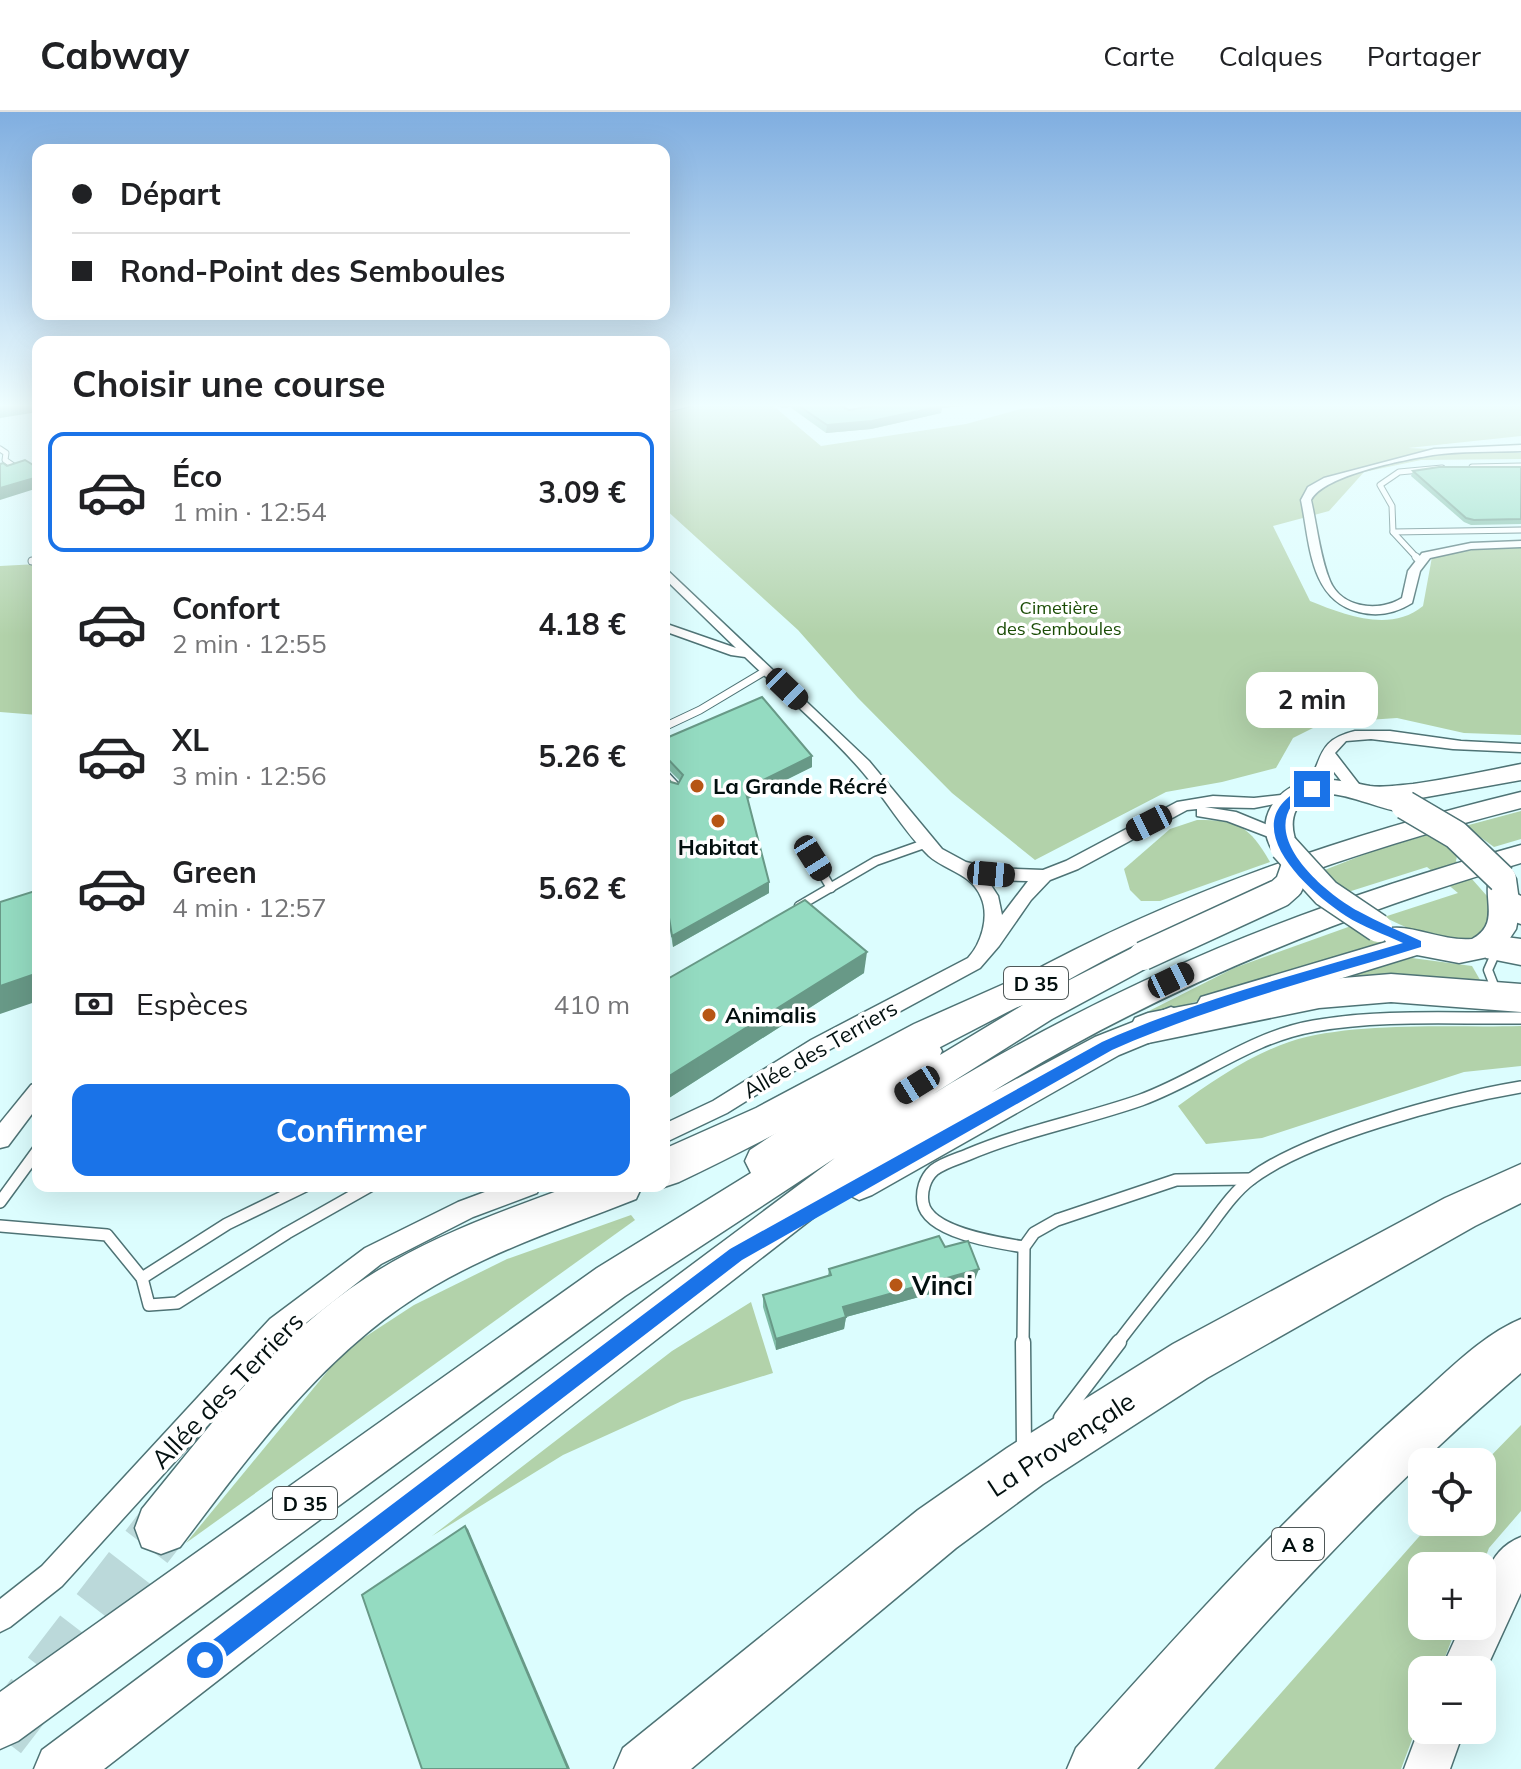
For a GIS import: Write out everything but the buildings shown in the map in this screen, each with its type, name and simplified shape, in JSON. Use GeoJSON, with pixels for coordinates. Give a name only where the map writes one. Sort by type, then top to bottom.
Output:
{"type":"FeatureCollection","features":[{"type":"Feature","properties":{"kind":"highway"},"geometry":{"type":"LineString","coordinates":[[670,1166],[770,1120],[927,1034],[1038,982]]}},
{"type":"Feature","properties":{"kind":"highway"},"geometry":{"type":"LineString","coordinates":[[1148,1028],[1319,994],[1391,988],[1510,1008]]}},
{"type":"Feature","properties":{"kind":"highway","name":"La Provençale"},"geometry":{"type":"LineString","coordinates":[[644,1769],[937,1529],[1025,1466],[1190,1361],[1460,1212],[1521,1183]]}},
{"type":"Feature","properties":{"kind":"highway"},"geometry":{"type":"LineString","coordinates":[[161,1528],[237,1433],[349,1318],[417,1272],[467,1247],[606,1192]]}},
{"type":"Feature","properties":{"kind":"highway","name":"A 8"},"geometry":{"type":"LineString","coordinates":[[1097,1769],[1236,1610],[1341,1500],[1463,1388],[1521,1342]]}},
{"type":"Feature","properties":{"kind":"main road"},"geometry":{"type":"LineString","coordinates":[[611,1282],[1041,1010],[1143,956],[1280,893],[1289,885],[1280,817],[1303,792],[1411,792],[1521,772]]}},
{"type":"Feature","properties":{"kind":"main road"},"geometry":{"type":"LineString","coordinates":[[1286,849],[1328,896],[1378,928],[1416,944],[1472,953],[1510,951],[1519,924],[1516,889],[1456,835],[1405,805],[1363,791]]}},
{"type":"Feature","properties":{"kind":"main road","name":"D 35"},"geometry":{"type":"LineString","coordinates":[[0,1723],[611,1282],[694,1212],[784,1145],[923,1052],[1038,982],[1124,937],[1281,872],[1393,834],[1521,800]]}},
{"type":"Feature","properties":{"kind":"main road","name":"D 35"},"geometry":{"type":"LineString","coordinates":[[61,1769],[855,1164],[1013,1062],[1196,968],[1321,919],[1516,889]]}},
{"type":"Feature","properties":{"kind":"main road"},"geometry":{"type":"LineString","coordinates":[[736,1254],[1024,1090],[1148,1028],[1416,944]]}},
{"type":"Feature","properties":{"kind":"street"},"geometry":{"type":"LineString","coordinates":[[1326,481],[1312,489],[1306,500],[1324,581],[1329,592],[1340,601],[1380,612],[1397,609],[1408,600],[1414,571],[1426,555],[1471,546],[1521,544]]}},
{"type":"Feature","properties":{"kind":"street"},"geometry":{"type":"LineString","coordinates":[[670,577],[864,764],[936,853],[988,888],[994,909],[991,928],[974,963]]}},
{"type":"Feature","properties":{"kind":"street"},"geometry":{"type":"LineString","coordinates":[[670,629],[736,652],[748,653]]}},
{"type":"Feature","properties":{"kind":"street"},"geometry":{"type":"LineString","coordinates":[[961,867],[1020,877],[1044,876],[1072,865],[1183,806],[1199,802],[1254,803],[1303,792],[1322,777],[1330,746],[1341,738],[1357,735],[1521,748]]}},
{"type":"Feature","properties":{"kind":"street"},"geometry":{"type":"LineString","coordinates":[[1329,755],[1363,791]]}},
{"type":"Feature","properties":{"kind":"street"},"geometry":{"type":"LineString","coordinates":[[1149,823],[1183,814],[1230,816],[1286,849]]}},
{"type":"Feature","properties":{"kind":"street","name":"Allée des Terriers"},"geometry":{"type":"LineString","coordinates":[[670,1131],[720,1107],[818,1046],[974,963],[991,948],[1021,900],[1044,876]]}},
{"type":"Feature","properties":{"kind":"street"},"geometry":{"type":"LineString","coordinates":[[988,888],[1020,877]]}},
{"type":"Feature","properties":{"kind":"street"},"geometry":{"type":"LineString","coordinates":[[0,1139],[32,1099]]}},
{"type":"Feature","properties":{"kind":"street","name":"Allée des Terriers"},"geometry":{"type":"LineString","coordinates":[[0,1617],[52,1576],[279,1328],[373,1256],[466,1209],[513,1192]]}},
{"type":"Feature","properties":{"kind":"street"},"geometry":{"type":"LineString","coordinates":[[1470,1656],[1510,1571],[1521,1557]]}},
{"type":"Feature","properties":{"kind":"street"},"geometry":{"type":"LineString","coordinates":[[1427,1769],[1436,1744]]}},
{"type":"Feature","properties":{"kind":"lane"},"geometry":{"type":"LineString","coordinates":[[1382,481],[1380,485],[1392,506],[1393,532],[1421,562]]}},
{"type":"Feature","properties":{"kind":"lane"},"geometry":{"type":"LineString","coordinates":[[1393,532],[1521,530]]}},
{"type":"Feature","properties":{"kind":"lane"},"geometry":{"type":"LineString","coordinates":[[670,724],[767,670]]}},
{"type":"Feature","properties":{"kind":"lane"},"geometry":{"type":"LineString","coordinates":[[670,780],[677,788]]}},
{"type":"Feature","properties":{"kind":"lane"},"geometry":{"type":"LineString","coordinates":[[788,912],[876,861],[927,843]]}},
{"type":"Feature","properties":{"kind":"lane"},"geometry":{"type":"LineString","coordinates":[[813,858],[831,888]]}},
{"type":"Feature","properties":{"kind":"lane"},"geometry":{"type":"LineString","coordinates":[[1024,1247],[982,1240],[937,1223],[923,1206],[923,1187],[928,1177],[935,1169],[984,1148],[1144,1099],[1265,1038],[1314,1026],[1510,1008],[1488,970],[1510,951]]}},
{"type":"Feature","properties":{"kind":"lane"},"geometry":{"type":"LineString","coordinates":[[1025,1466],[1183,1259],[1251,1179],[1284,1159],[1343,1138],[1443,1106],[1521,1087]]}},
{"type":"Feature","properties":{"kind":"lane"},"geometry":{"type":"LineString","coordinates":[[0,1202],[32,1158]]}},
{"type":"Feature","properties":{"kind":"lane"},"geometry":{"type":"LineString","coordinates":[[1025,1466],[1024,1247],[1034,1233],[1046,1225],[1176,1180],[1251,1179]]}},
{"type":"Feature","properties":{"kind":"lane"},"geometry":{"type":"LineString","coordinates":[[142,1278],[227,1224],[293,1192]]}},
{"type":"Feature","properties":{"kind":"lane"},"geometry":{"type":"LineString","coordinates":[[0,1226],[107,1235],[142,1278],[149,1305],[177,1303],[287,1233],[359,1192]]}},
{"type":"Feature","properties":{"kind":"green space","name":"Cimetière des Semboules"},"geometry":{"type":"Polygon","coordinates":[[[670,481],[1356,481],[1329,511],[1273,526],[1310,601],[1352,616],[1396,619],[1423,606],[1432,557],[1478,549],[1521,548],[1521,735],[1464,733],[1397,718],[1323,723],[1293,738],[1276,768],[1166,792],[1035,860],[952,793],[858,698],[798,630],[670,513],[670,481]]]}},
{"type":"Feature","properties":{"kind":"green space"},"geometry":{"type":"Polygon","coordinates":[[[32,564],[32,715],[0,712],[0,566],[32,564]]]}},
{"type":"Feature","properties":{"kind":"green space"},"geometry":{"type":"Polygon","coordinates":[[[1521,811],[1521,839],[1494,847],[1465,826],[1521,811]]]}},
{"type":"Feature","properties":{"kind":"green space"},"geometry":{"type":"Polygon","coordinates":[[[1197,820],[1223,822],[1241,828],[1256,840],[1270,862],[1160,901],[1141,901],[1130,890],[1124,869],[1170,829],[1197,820]]]}},
{"type":"Feature","properties":{"kind":"green space"},"geometry":{"type":"Polygon","coordinates":[[[1434,833],[1458,851],[1456,861],[1487,896],[1497,902],[1500,918],[1475,938],[1441,939],[1384,917],[1458,893],[1427,867],[1348,892],[1322,871],[1373,851],[1434,833]]]}},
{"type":"Feature","properties":{"kind":"green space"},"geometry":{"type":"Polygon","coordinates":[[[1351,926],[1387,944],[1145,1017],[1141,1015],[1234,968],[1351,926]]]}},
{"type":"Feature","properties":{"kind":"green space"},"geometry":{"type":"Polygon","coordinates":[[[1412,958],[1472,966],[1483,985],[1307,987],[1412,958]]]}},
{"type":"Feature","properties":{"kind":"green space"},"geometry":{"type":"Polygon","coordinates":[[[1521,1026],[1521,1066],[1464,1072],[1262,1138],[1206,1144],[1178,1106],[1260,1054],[1315,1035],[1373,1028],[1521,1026]]]}},
{"type":"Feature","properties":{"kind":"green space"},"geometry":{"type":"Polygon","coordinates":[[[631,1215],[635,1220],[186,1543],[345,1350],[414,1305],[507,1259],[631,1215]]]}},
{"type":"Feature","properties":{"kind":"green space"},"geometry":{"type":"Polygon","coordinates":[[[751,1302],[773,1373],[682,1401],[563,1455],[432,1536],[672,1351],[751,1302]]]}},
{"type":"Feature","properties":{"kind":"green space"},"geometry":{"type":"Polygon","coordinates":[[[1521,1425],[1521,1511],[1487,1552],[1408,1552],[1408,1640],[1452,1640],[1445,1656],[1408,1656],[1410,1744],[1401,1769],[1214,1769],[1420,1536],[1496,1536],[1496,1451],[1521,1425]]]}},
{"type":"Feature","properties":{"kind":"tunnel"},"geometry":{"type":"LineString","coordinates":[[0,1737],[161,1528]]}},
{"type":"Feature","properties":{"kind":"place","name":"La Grande Récré"},"geometry":{"type":"Point","coordinates":[697,786]}},
{"type":"Feature","properties":{"kind":"place","name":"Habitat"},"geometry":{"type":"Point","coordinates":[718,821]}},
{"type":"Feature","properties":{"kind":"place","name":"Animalis"},"geometry":{"type":"Point","coordinates":[709,1015]}},
{"type":"Feature","properties":{"kind":"place","name":"Vinci"},"geometry":{"type":"Point","coordinates":[896,1285]}},
{"type":"Feature","properties":{"kind":"route"},"geometry":{"type":"LineString","coordinates":[[205,1660],[736,1254],[1107,1046],[1148,1028],[1242,996],[1416,944],[1351,913],[1310,881],[1296,865],[1284,847],[1278,826],[1284,807],[1293,796],[1312,789]]}}]}
